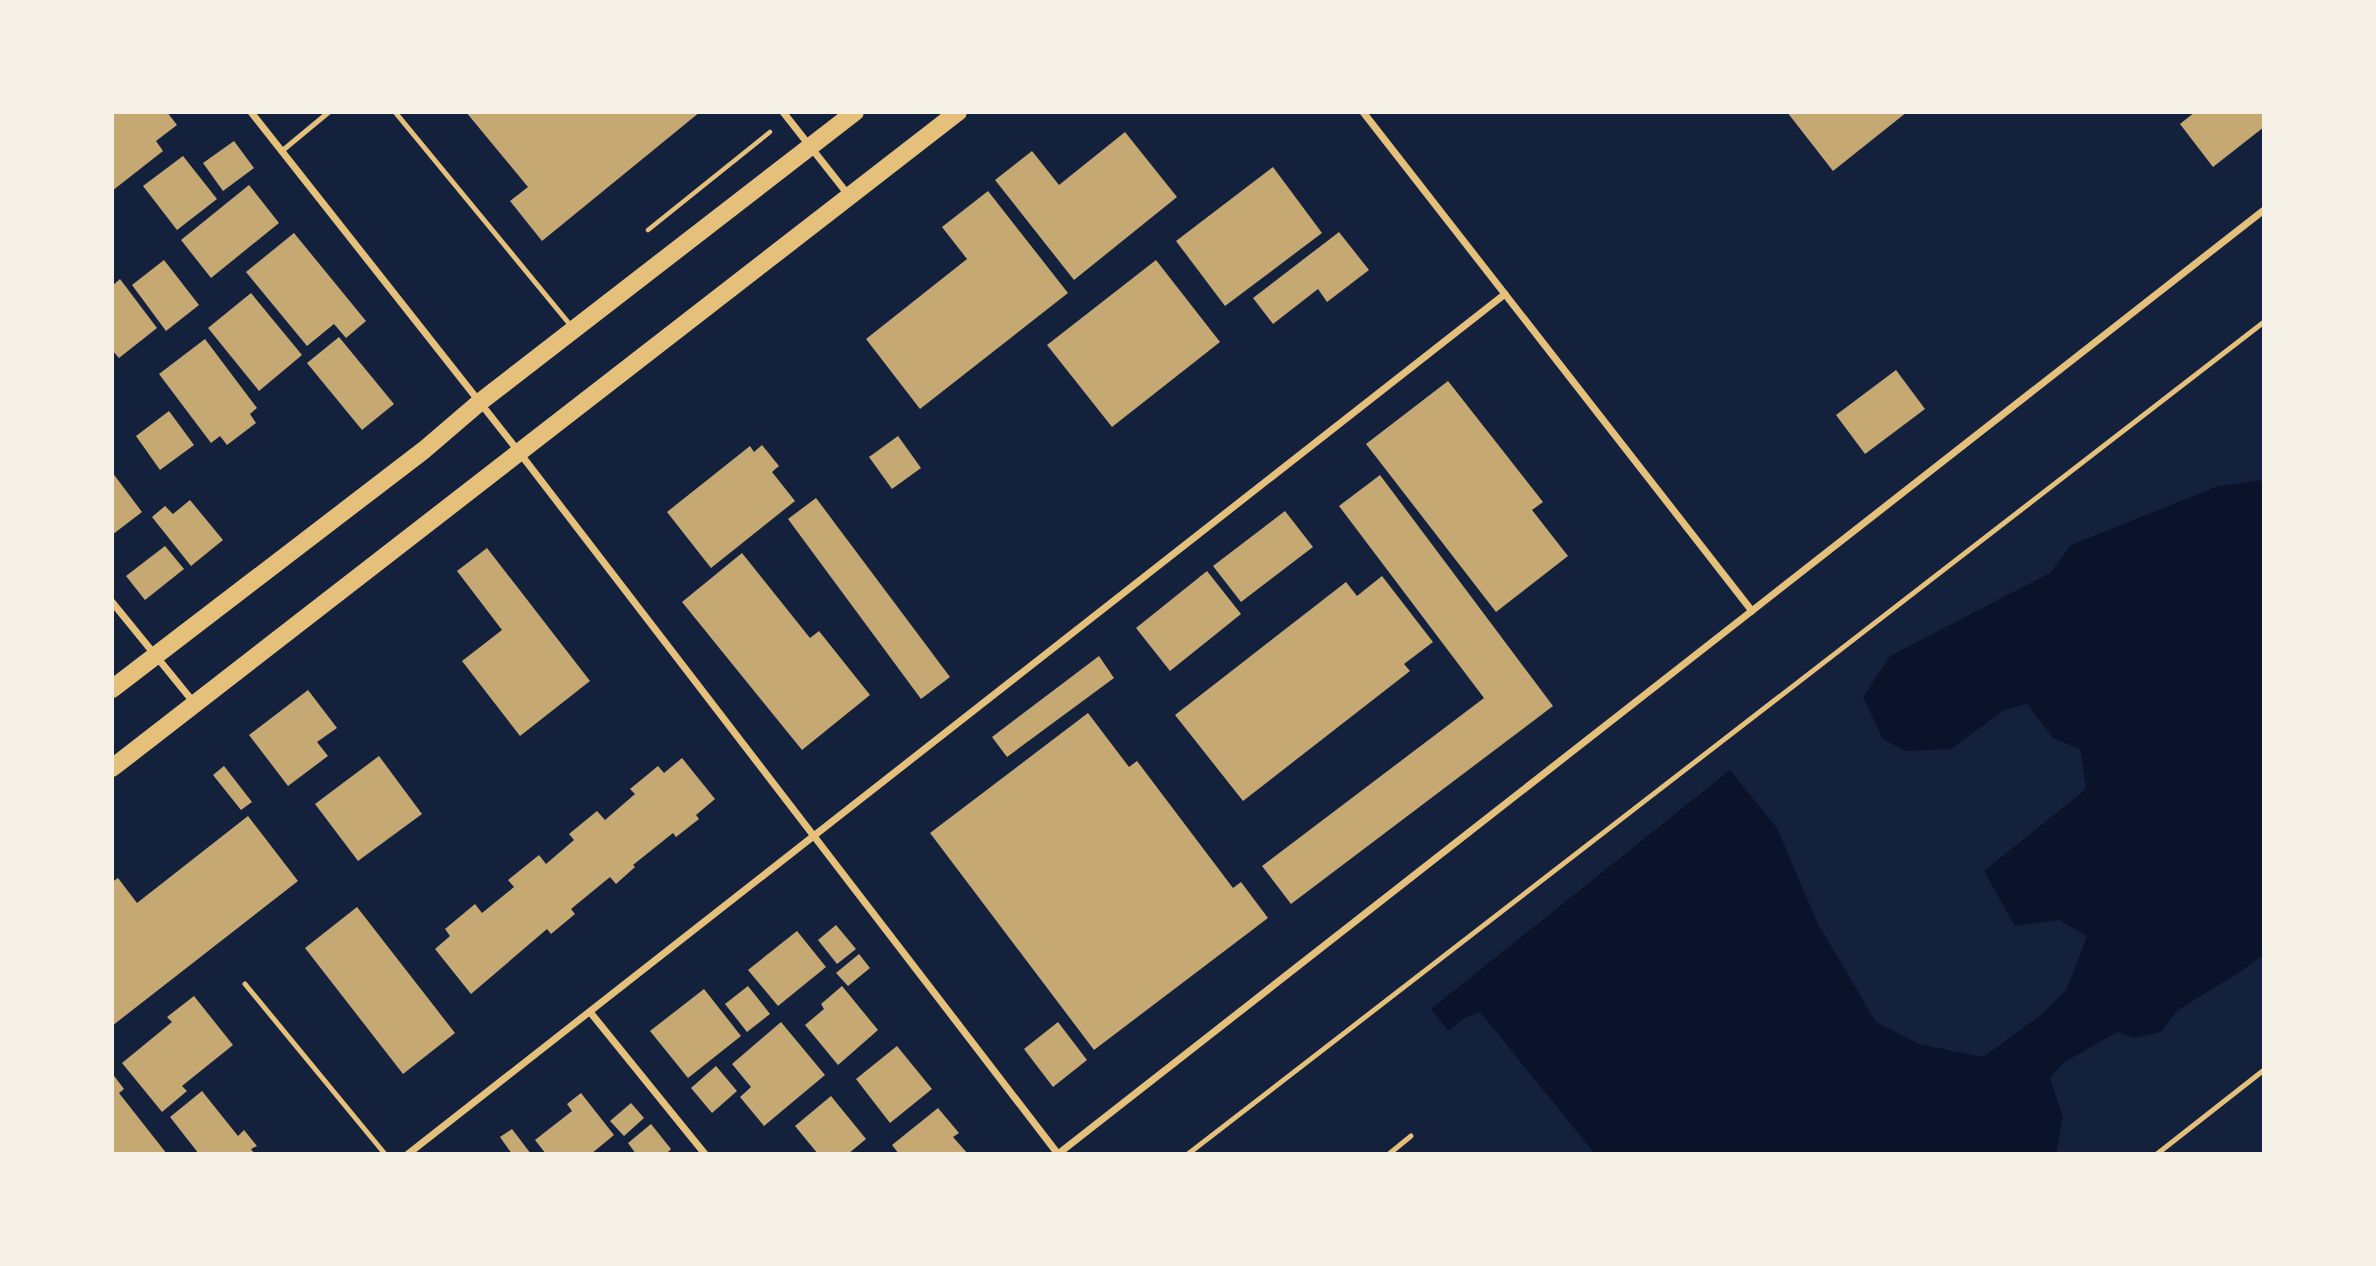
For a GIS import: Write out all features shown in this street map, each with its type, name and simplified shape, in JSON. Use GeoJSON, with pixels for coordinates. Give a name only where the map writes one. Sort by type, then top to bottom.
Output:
{"type":"FeatureCollection","features":[{"type":"Feature","properties":{"kind":"main road"},"geometry":{"type":"LineString","coordinates":[[112,689],[424,450],[480,402],[855,112]]}},
{"type":"Feature","properties":{"kind":"main road"},"geometry":{"type":"LineString","coordinates":[[112,768],[958,112]]}},
{"type":"Feature","properties":{"kind":"street"},"geometry":{"type":"LineString","coordinates":[[251,112],[480,402],[1058,1154],[2264,210]]}},
{"type":"Feature","properties":{"kind":"street"},"geometry":{"type":"LineString","coordinates":[[783,112],[850,198]]}},
{"type":"Feature","properties":{"kind":"street"},"geometry":{"type":"LineString","coordinates":[[1363,112],[1752,611]]}},
{"type":"Feature","properties":{"kind":"street"},"geometry":{"type":"LineString","coordinates":[[408,1154],[1505,294]]}},
{"type":"Feature","properties":{"kind":"street"},"geometry":{"type":"LineString","coordinates":[[112,602],[195,704]]}},
{"type":"Feature","properties":{"kind":"street"},"geometry":{"type":"LineString","coordinates":[[590,1012],[705,1154]]}},
{"type":"Feature","properties":{"kind":"lane"},"geometry":{"type":"LineString","coordinates":[[282,151],[329,112]]}},
{"type":"Feature","properties":{"kind":"lane"},"geometry":{"type":"LineString","coordinates":[[395,112],[574,329]]}},
{"type":"Feature","properties":{"kind":"lane"},"geometry":{"type":"LineString","coordinates":[[1188,1154],[2264,322]]}},
{"type":"Feature","properties":{"kind":"lane"},"geometry":{"type":"LineString","coordinates":[[245,984],[385,1154]]}},
{"type":"Feature","properties":{"kind":"lane"},"geometry":{"type":"LineString","coordinates":[[2157,1154],[2264,1070]]}},
{"type":"Feature","properties":{"kind":"lane"},"geometry":{"type":"LineString","coordinates":[[1389,1154],[1411,1136]]}},
{"type":"Feature","properties":{"kind":"water"},"geometry":{"type":"Polygon","coordinates":[[[2264,480],[2264,954],[2178,1010],[2161,1032],[2134,1038],[2117,1032],[2063,1063],[2050,1078],[2063,1117],[2056,1154],[1595,1154],[1480,1012],[1465,1018],[1448,1031],[1431,1009],[1730,770],[1777,828],[1818,924],[1876,1022],[1919,1044],[1983,1057],[2041,1015],[2067,989],[2087,936],[2059,920],[2015,926],[1984,871],[2086,789],[2080,749],[2053,738],[2027,704],[2004,710],[1951,749],[1905,751],[1883,739],[1863,697],[1890,656],[2050,573],[2071,545],[2218,486],[2264,480]]]}},
{"type":"Feature","properties":{"kind":"building"},"geometry":{"type":"Polygon","coordinates":[[[112,112],[167,112],[177,125],[156,141],[163,151],[112,191],[112,112]]]}},
{"type":"Feature","properties":{"kind":"building"},"geometry":{"type":"Polygon","coordinates":[[[466,112],[700,112],[542,241],[510,201],[528,187],[466,112]]]}},
{"type":"Feature","properties":{"kind":"building"},"geometry":{"type":"Polygon","coordinates":[[[1787,112],[1907,112],[1833,171],[1787,112]]]}},
{"type":"Feature","properties":{"kind":"building"},"geometry":{"type":"Polygon","coordinates":[[[2195,112],[2264,112],[2264,127],[2213,167],[2180,124],[2195,112]]]}},
{"type":"Feature","properties":{"kind":"building"},"geometry":{"type":"Polygon","coordinates":[[[1125,132],[1177,197],[1074,280],[995,180],[1032,151],[1059,185],[1125,132]]]}},
{"type":"Feature","properties":{"kind":"building"},"geometry":{"type":"Polygon","coordinates":[[[234,141],[254,168],[223,191],[203,163],[234,141]]]}},
{"type":"Feature","properties":{"kind":"building"},"geometry":{"type":"Polygon","coordinates":[[[183,156],[217,199],[177,230],[143,186],[183,156]]]}},
{"type":"Feature","properties":{"kind":"building"},"geometry":{"type":"Polygon","coordinates":[[[1273,167],[1322,233],[1225,306],[1176,241],[1273,167]]]}},
{"type":"Feature","properties":{"kind":"building"},"geometry":{"type":"Polygon","coordinates":[[[249,185],[279,223],[211,278],[181,240],[249,185]]]}},
{"type":"Feature","properties":{"kind":"building"},"geometry":{"type":"Polygon","coordinates":[[[988,191],[1068,293],[920,409],[866,339],[967,259],[942,227],[988,191]]]}},
{"type":"Feature","properties":{"kind":"building"},"geometry":{"type":"Polygon","coordinates":[[[1339,232],[1369,270],[1327,302],[1318,289],[1273,324],[1253,298],[1339,232]]]}},
{"type":"Feature","properties":{"kind":"building"},"geometry":{"type":"Polygon","coordinates":[[[294,233],[366,321],[346,338],[334,324],[307,346],[246,272],[294,233]]]}},
{"type":"Feature","properties":{"kind":"building"},"geometry":{"type":"Polygon","coordinates":[[[164,260],[199,305],[166,331],[132,285],[164,260]]]}},
{"type":"Feature","properties":{"kind":"building"},"geometry":{"type":"Polygon","coordinates":[[[1156,260],[1220,342],[1112,427],[1047,345],[1156,260]]]}},
{"type":"Feature","properties":{"kind":"building"},"geometry":{"type":"Polygon","coordinates":[[[120,279],[157,328],[119,358],[112,350],[112,286],[120,279]]]}},
{"type":"Feature","properties":{"kind":"building"},"geometry":{"type":"Polygon","coordinates":[[[251,293],[302,355],[259,391],[208,328],[251,293]]]}},
{"type":"Feature","properties":{"kind":"building"},"geometry":{"type":"Polygon","coordinates":[[[339,337],[394,404],[362,430],[307,363],[339,337]]]}},
{"type":"Feature","properties":{"kind":"building"},"geometry":{"type":"Polygon","coordinates":[[[205,339],[257,408],[250,414],[256,423],[227,445],[220,436],[211,443],[159,374],[205,339]]]}},
{"type":"Feature","properties":{"kind":"building"},"geometry":{"type":"Polygon","coordinates":[[[1896,370],[1925,409],[1865,454],[1836,415],[1896,370]]]}},
{"type":"Feature","properties":{"kind":"building"},"geometry":{"type":"Polygon","coordinates":[[[1448,381],[1543,502],[1532,510],[1568,556],[1496,612],[1366,444],[1448,381]]]}},
{"type":"Feature","properties":{"kind":"building"},"geometry":{"type":"Polygon","coordinates":[[[169,411],[194,445],[160,470],[136,436],[169,411]]]}},
{"type":"Feature","properties":{"kind":"building"},"geometry":{"type":"Polygon","coordinates":[[[898,436],[921,468],[892,489],[869,457],[898,436]]]}},
{"type":"Feature","properties":{"kind":"building"},"geometry":{"type":"Polygon","coordinates":[[[762,445],[779,466],[772,472],[795,501],[711,568],[667,512],[750,446],[754,452],[762,445]]]}},
{"type":"Feature","properties":{"kind":"building"},"geometry":{"type":"Polygon","coordinates":[[[112,472],[142,512],[112,535],[112,472]]]}},
{"type":"Feature","properties":{"kind":"building"},"geometry":{"type":"Polygon","coordinates":[[[1380,475],[1553,706],[1291,904],[1262,866],[1484,698],[1339,506],[1380,475]]]}},
{"type":"Feature","properties":{"kind":"building"},"geometry":{"type":"Polygon","coordinates":[[[816,498],[950,677],[921,699],[788,519],[816,498]]]}},
{"type":"Feature","properties":{"kind":"building"},"geometry":{"type":"Polygon","coordinates":[[[190,500],[223,540],[191,566],[152,517],[165,506],[173,514],[190,500]]]}},
{"type":"Feature","properties":{"kind":"building"},"geometry":{"type":"Polygon","coordinates":[[[1285,511],[1313,547],[1241,602],[1213,566],[1285,511]]]}},
{"type":"Feature","properties":{"kind":"building"},"geometry":{"type":"Polygon","coordinates":[[[165,546],[184,569],[145,600],[126,576],[165,546]]]}},
{"type":"Feature","properties":{"kind":"building"},"geometry":{"type":"Polygon","coordinates":[[[487,548],[590,681],[520,736],[462,661],[502,630],[457,571],[487,548]]]}},
{"type":"Feature","properties":{"kind":"building"},"geometry":{"type":"Polygon","coordinates":[[[742,553],[810,638],[819,631],[870,695],[802,750],[682,602],[742,553]]]}},
{"type":"Feature","properties":{"kind":"building"},"geometry":{"type":"Polygon","coordinates":[[[1207,571],[1241,614],[1170,671],[1136,628],[1207,571]]]}},
{"type":"Feature","properties":{"kind":"building"},"geometry":{"type":"Polygon","coordinates":[[[1382,576],[1433,642],[1404,664],[1410,671],[1243,801],[1175,715],[1346,582],[1357,596],[1382,576]]]}},
{"type":"Feature","properties":{"kind":"building"},"geometry":{"type":"Polygon","coordinates":[[[1099,656],[1114,678],[1007,757],[992,737],[1099,656]]]}},
{"type":"Feature","properties":{"kind":"building"},"geometry":{"type":"Polygon","coordinates":[[[308,690],[337,728],[317,742],[328,756],[288,786],[249,735],[308,690]]]}},
{"type":"Feature","properties":{"kind":"building"},"geometry":{"type":"Polygon","coordinates":[[[1088,713],[1129,767],[1137,761],[1233,888],[1241,882],[1268,918],[1094,1050],[930,833],[1088,713]]]}},
{"type":"Feature","properties":{"kind":"building"},"geometry":{"type":"Polygon","coordinates":[[[379,756],[422,814],[358,861],[315,804],[379,756]]]}},
{"type":"Feature","properties":{"kind":"building"},"geometry":{"type":"Polygon","coordinates":[[[682,758],[715,799],[696,815],[699,819],[676,837],[673,833],[633,865],[635,867],[616,884],[610,877],[571,909],[575,914],[551,934],[547,929],[471,994],[435,949],[450,936],[445,929],[475,904],[482,913],[514,887],[508,880],[539,855],[546,864],[574,840],[569,834],[597,811],[605,820],[635,794],[630,789],[658,766],[664,773],[682,758]]]}},
{"type":"Feature","properties":{"kind":"building"},"geometry":{"type":"Polygon","coordinates":[[[224,766],[252,802],[241,810],[213,775],[224,766]]]}},
{"type":"Feature","properties":{"kind":"building"},"geometry":{"type":"Polygon","coordinates":[[[248,816],[298,881],[112,1026],[112,882],[118,878],[137,903],[248,816]]]}},
{"type":"Feature","properties":{"kind":"building"},"geometry":{"type":"Polygon","coordinates":[[[357,907],[455,1033],[403,1074],[305,948],[357,907]]]}},
{"type":"Feature","properties":{"kind":"building"},"geometry":{"type":"Polygon","coordinates":[[[836,925],[856,949],[837,964],[818,940],[836,925]]]}},
{"type":"Feature","properties":{"kind":"building"},"geometry":{"type":"Polygon","coordinates":[[[797,931],[826,967],[778,1006],[748,970],[797,931]]]}},
{"type":"Feature","properties":{"kind":"building"},"geometry":{"type":"Polygon","coordinates":[[[859,954],[870,968],[848,986],[836,973],[859,954]]]}},
{"type":"Feature","properties":{"kind":"building"},"geometry":{"type":"Polygon","coordinates":[[[748,986],[770,1014],[747,1032],[725,1004],[748,986]]]}},
{"type":"Feature","properties":{"kind":"building"},"geometry":{"type":"Polygon","coordinates":[[[842,986],[878,1030],[838,1065],[805,1025],[824,1009],[821,1004],[842,986]]]}},
{"type":"Feature","properties":{"kind":"building"},"geometry":{"type":"Polygon","coordinates":[[[704,989],[741,1036],[688,1078],[650,1031],[704,989]]]}},
{"type":"Feature","properties":{"kind":"building"},"geometry":{"type":"Polygon","coordinates":[[[194,996],[233,1045],[182,1086],[187,1091],[162,1112],[122,1063],[172,1022],[167,1017],[194,996]]]}},
{"type":"Feature","properties":{"kind":"building"},"geometry":{"type":"Polygon","coordinates":[[[781,1022],[825,1075],[764,1126],[740,1097],[751,1087],[732,1064],[781,1022]]]}},
{"type":"Feature","properties":{"kind":"building"},"geometry":{"type":"Polygon","coordinates":[[[1058,1022],[1087,1060],[1053,1087],[1024,1049],[1058,1022]]]}},
{"type":"Feature","properties":{"kind":"building"},"geometry":{"type":"Polygon","coordinates":[[[897,1046],[932,1089],[890,1123],[856,1079],[897,1046]]]}},
{"type":"Feature","properties":{"kind":"building"},"geometry":{"type":"Polygon","coordinates":[[[716,1066],[737,1091],[712,1113],[691,1088],[716,1066]]]}},
{"type":"Feature","properties":{"kind":"building"},"geometry":{"type":"Polygon","coordinates":[[[112,1073],[124,1089],[119,1093],[167,1154],[112,1154],[112,1073]]]}},
{"type":"Feature","properties":{"kind":"building"},"geometry":{"type":"Polygon","coordinates":[[[202,1091],[238,1136],[244,1130],[257,1146],[251,1149],[255,1154],[199,1154],[170,1117],[202,1091]]]}},
{"type":"Feature","properties":{"kind":"building"},"geometry":{"type":"Polygon","coordinates":[[[581,1093],[614,1135],[591,1154],[546,1154],[535,1140],[572,1111],[567,1104],[581,1093]]]}},
{"type":"Feature","properties":{"kind":"building"},"geometry":{"type":"Polygon","coordinates":[[[831,1096],[866,1139],[848,1154],[818,1154],[795,1126],[831,1096]]]}},
{"type":"Feature","properties":{"kind":"building"},"geometry":{"type":"Polygon","coordinates":[[[631,1103],[644,1118],[624,1136],[610,1121],[631,1103]]]}},
{"type":"Feature","properties":{"kind":"building"},"geometry":{"type":"Polygon","coordinates":[[[938,1108],[959,1133],[953,1137],[968,1154],[899,1154],[892,1145],[938,1108]]]}},
{"type":"Feature","properties":{"kind":"building"},"geometry":{"type":"Polygon","coordinates":[[[651,1124],[671,1149],[666,1154],[636,1154],[628,1143],[651,1124]]]}},
{"type":"Feature","properties":{"kind":"building"},"geometry":{"type":"Polygon","coordinates":[[[512,1129],[531,1154],[512,1154],[500,1137],[512,1129]]]}}]}
